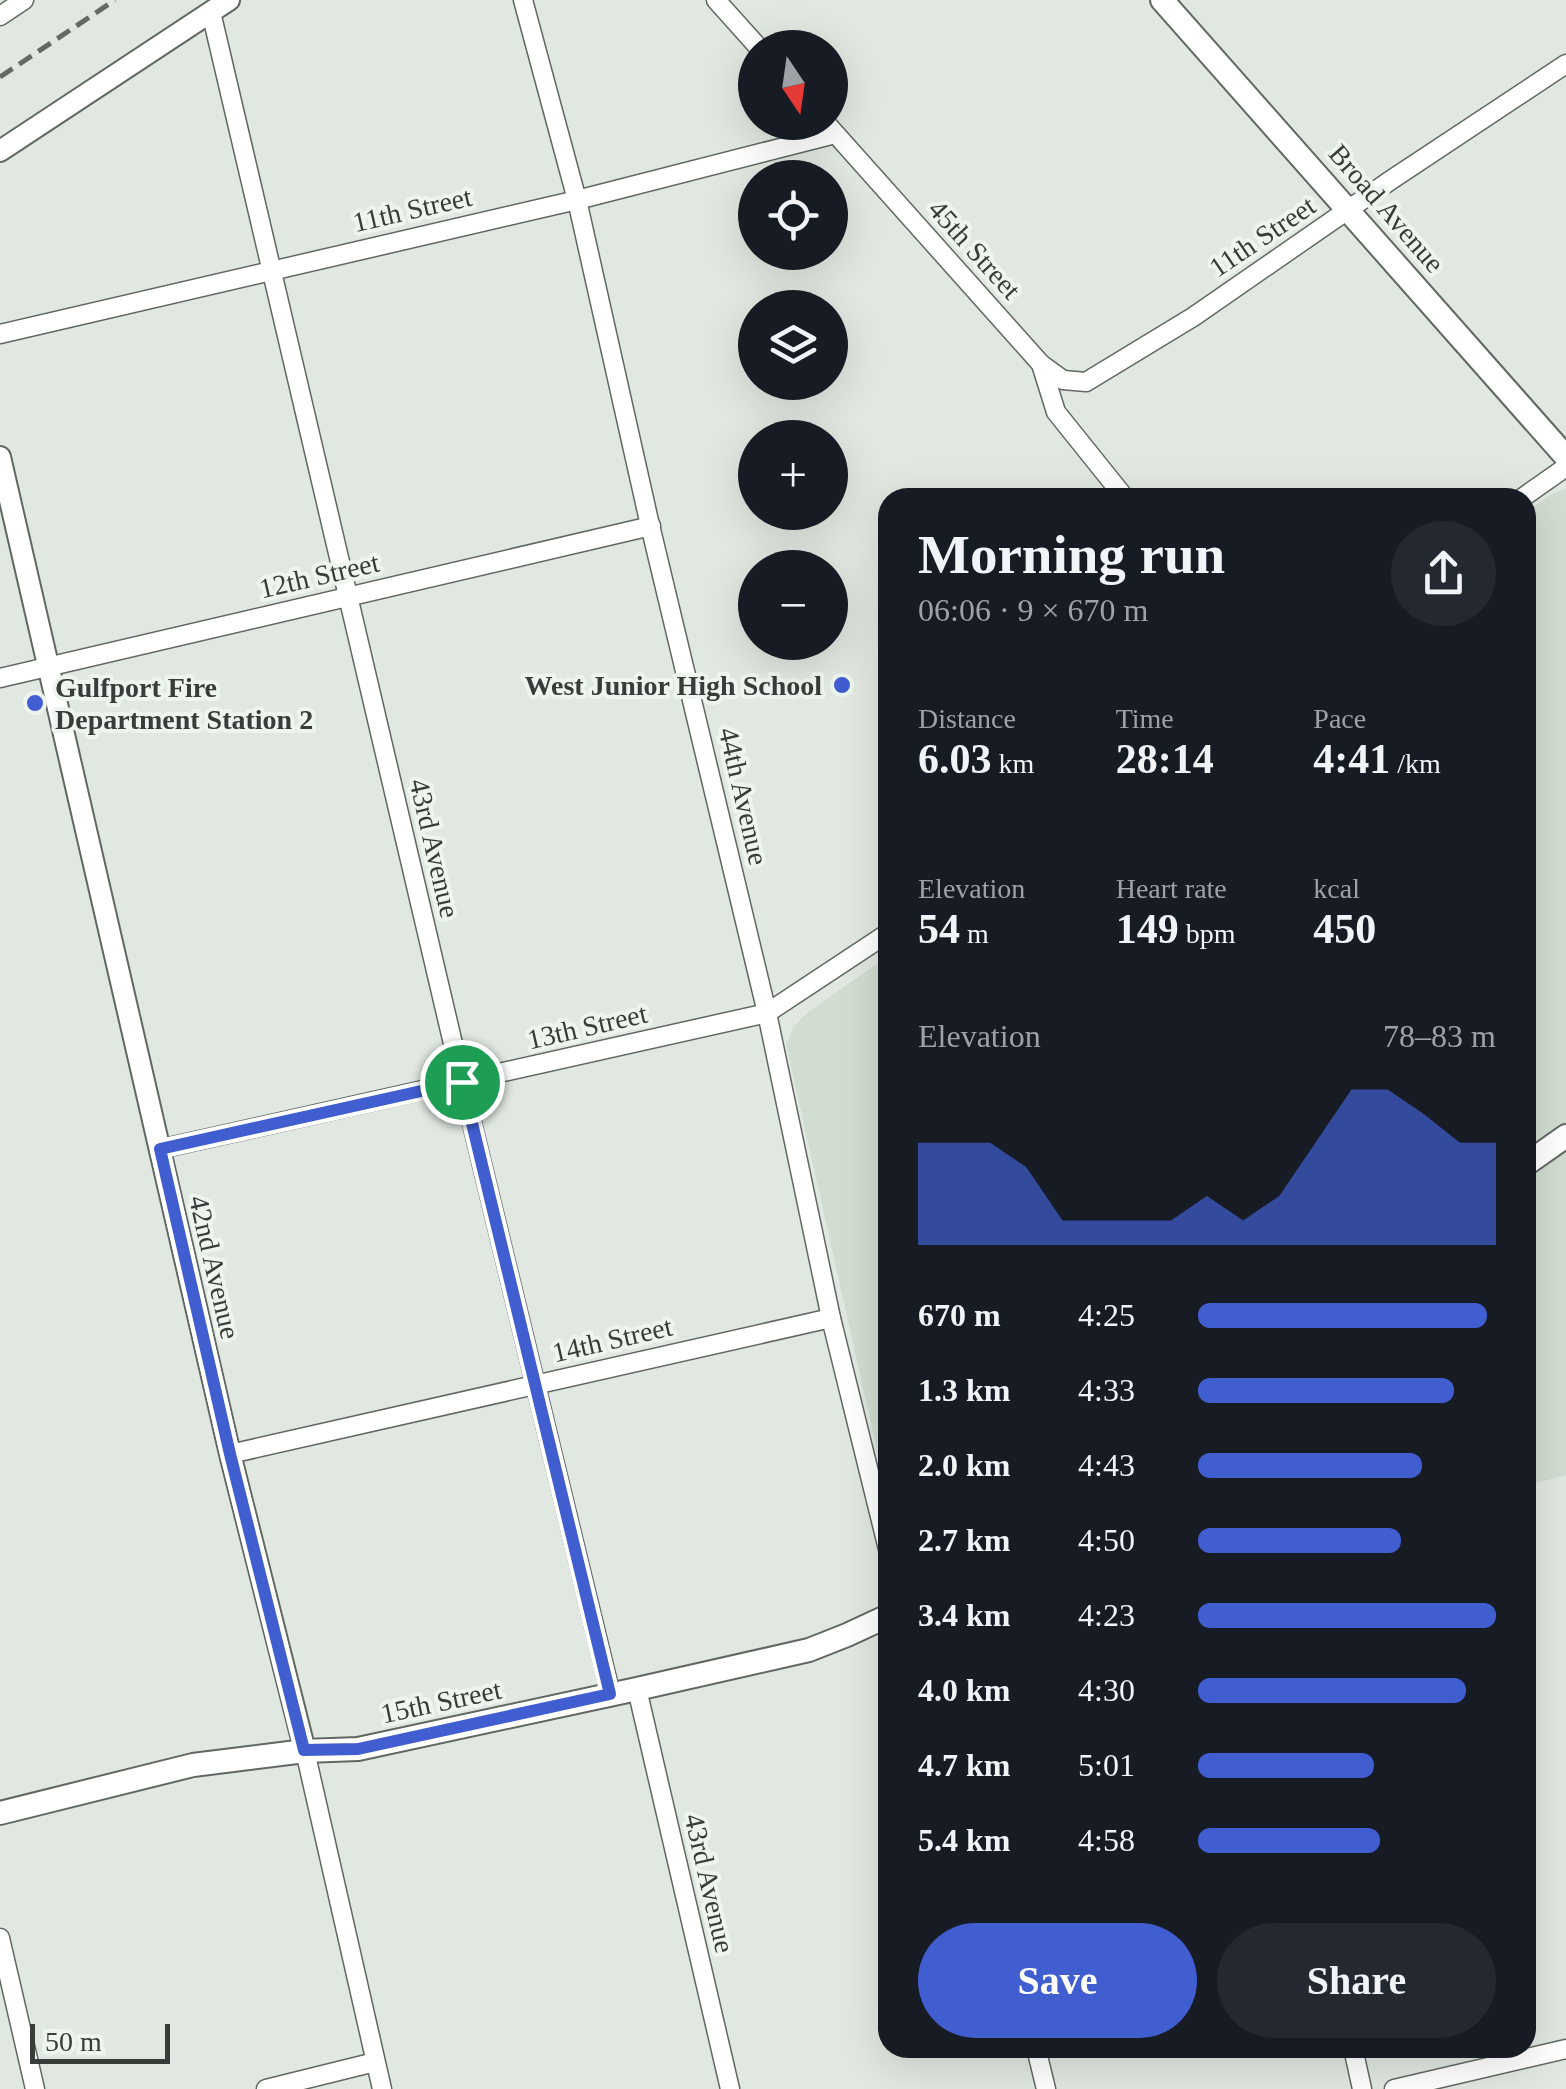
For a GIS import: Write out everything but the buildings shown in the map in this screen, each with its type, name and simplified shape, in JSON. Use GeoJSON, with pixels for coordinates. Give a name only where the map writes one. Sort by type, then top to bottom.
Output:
{"type":"FeatureCollection","features":[{"type":"Feature","properties":{"kind":"main road","name":"Broad Avenue"},"geometry":{"type":"LineString","coordinates":[[1162,0],[1566,457]]}},
{"type":"Feature","properties":{"kind":"main road"},"geometry":{"type":"LineString","coordinates":[[1536,1157],[1566,1136]]}},
{"type":"Feature","properties":{"kind":"main road","name":"15th Street"},"geometry":{"type":"LineString","coordinates":[[0,1813],[193,1765],[304,1750],[358,1749],[637,1689],[809,1650],[878,1621]]}},
{"type":"Feature","properties":{"kind":"street"},"geometry":{"type":"LineString","coordinates":[[0,16],[24,0]]}},
{"type":"Feature","properties":{"kind":"street","name":"44th Avenue"},"geometry":{"type":"LineString","coordinates":[[524,0],[576,200],[767,1013],[831,1318],[878,1508]]}},
{"type":"Feature","properties":{"kind":"street"},"geometry":{"type":"LineString","coordinates":[[716,0],[742,30]]}},
{"type":"Feature","properties":{"kind":"street"},"geometry":{"type":"LineString","coordinates":[[0,151],[220,6]]}},
{"type":"Feature","properties":{"kind":"street","name":"43rd Avenue"},"geometry":{"type":"LineString","coordinates":[[220,6],[272,269],[347,596],[610,1694]]}},
{"type":"Feature","properties":{"kind":"street","name":"11th Street"},"geometry":{"type":"LineString","coordinates":[[1086,382],[1193,317],[1566,64]]}},
{"type":"Feature","properties":{"kind":"street","name":"11th Street"},"geometry":{"type":"LineString","coordinates":[[0,334],[576,200],[788,140]]}},
{"type":"Feature","properties":{"kind":"street","name":"45th Street"},"geometry":{"type":"LineString","coordinates":[[841,140],[1041,364],[1064,380],[1086,382]]}},
{"type":"Feature","properties":{"kind":"street"},"geometry":{"type":"LineString","coordinates":[[1041,364],[1056,412],[1117,488]]}},
{"type":"Feature","properties":{"kind":"street","name":"42nd Avenue"},"geometry":{"type":"LineString","coordinates":[[0,457],[230,1454],[304,1750],[382,2089]]}},
{"type":"Feature","properties":{"kind":"street"},"geometry":{"type":"LineString","coordinates":[[1536,488],[1566,467]]}},
{"type":"Feature","properties":{"kind":"street","name":"12th Street"},"geometry":{"type":"LineString","coordinates":[[0,678],[651,526]]}},
{"type":"Feature","properties":{"kind":"street","name":"13th Street"},"geometry":{"type":"LineString","coordinates":[[160,1149],[767,1013],[878,940]]}},
{"type":"Feature","properties":{"kind":"street","name":"14th Street"},"geometry":{"type":"LineString","coordinates":[[230,1454],[831,1318]]}},
{"type":"Feature","properties":{"kind":"street","name":"43rd Avenue"},"geometry":{"type":"LineString","coordinates":[[637,1689],[730,2089]]}},
{"type":"Feature","properties":{"kind":"street"},"geometry":{"type":"LineString","coordinates":[[0,1938],[35,2089]]}},
{"type":"Feature","properties":{"kind":"street"},"geometry":{"type":"LineString","coordinates":[[1536,2057],[1566,2050]]}},
{"type":"Feature","properties":{"kind":"street"},"geometry":{"type":"LineString","coordinates":[[1038,2058],[1046,2089]]}},
{"type":"Feature","properties":{"kind":"street"},"geometry":{"type":"LineString","coordinates":[[1355,2058],[1362,2089]]}},
{"type":"Feature","properties":{"kind":"street"},"geometry":{"type":"LineString","coordinates":[[1394,2089],[1531,2058]]}},
{"type":"Feature","properties":{"kind":"street"},"geometry":{"type":"LineString","coordinates":[[266,2089],[376,2062]]}},
{"type":"Feature","properties":{"kind":"shaded area"},"geometry":{"type":"Polygon","coordinates":[[[1566,489],[1566,1475],[1536,1483],[1536,505],[1566,489]]]}},
{"type":"Feature","properties":{"kind":"shaded area"},"geometry":{"type":"Polygon","coordinates":[[[878,963],[878,1455],[786,1044],[795,1025],[878,963]]]}},
{"type":"Feature","properties":{"kind":"railway"},"geometry":{"type":"LineString","coordinates":[[0,77],[115,0]]}},
{"type":"Feature","properties":{"kind":"place","name":"West Junior High School"},"geometry":{"type":"Point","coordinates":[842,685]}},
{"type":"Feature","properties":{"kind":"place","name":"Gulfport Fire Department Station 2"},"geometry":{"type":"Point","coordinates":[35,703]}},
{"type":"Feature","properties":{"kind":"route"},"geometry":{"type":"LineString","coordinates":[[462,1082],[610,1694],[358,1749],[304,1750],[160,1149],[462,1082]]}}]}
